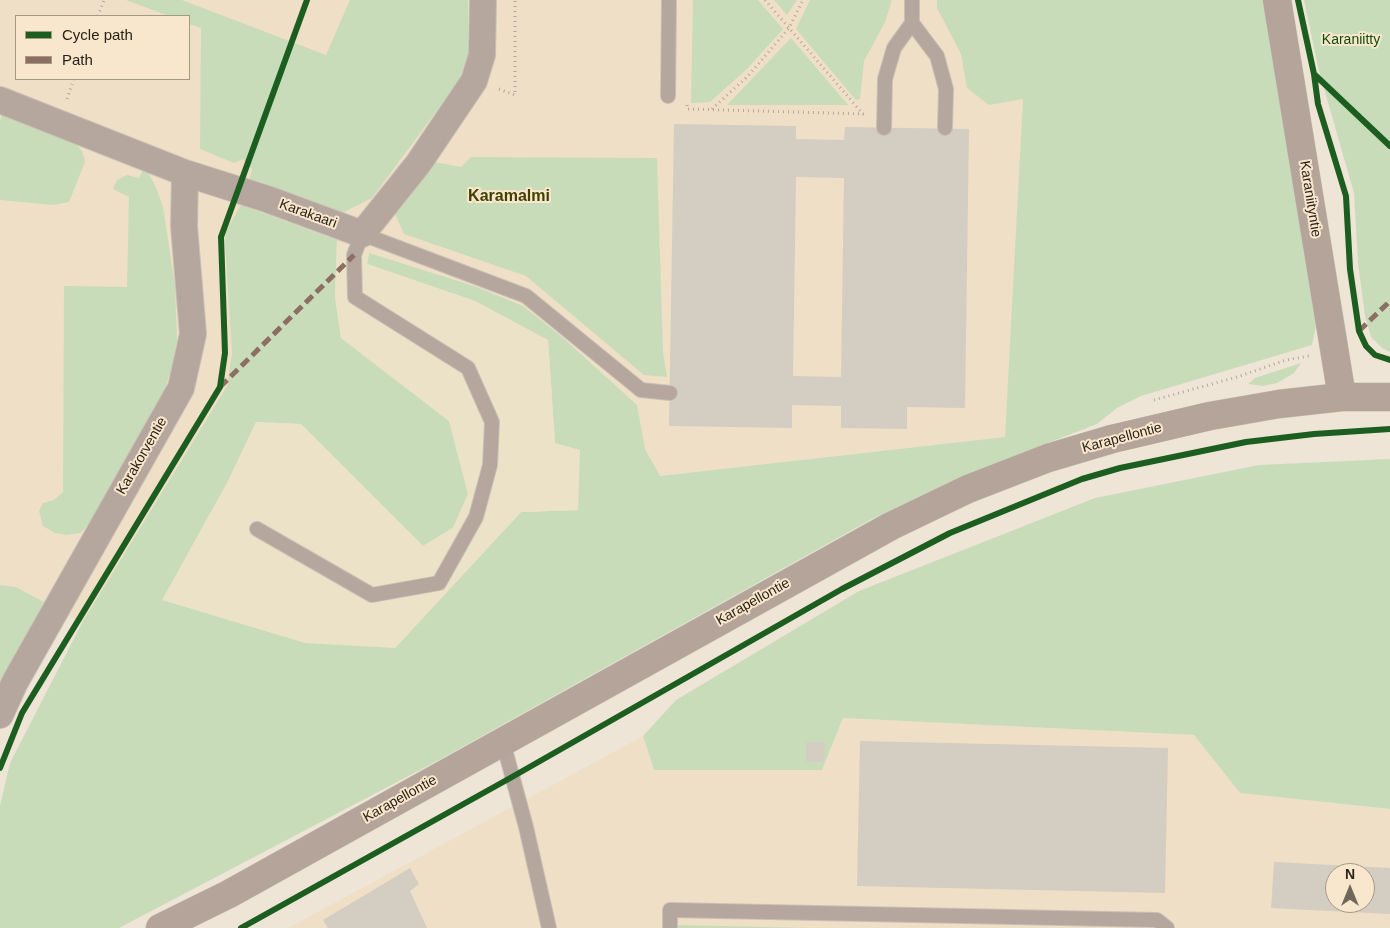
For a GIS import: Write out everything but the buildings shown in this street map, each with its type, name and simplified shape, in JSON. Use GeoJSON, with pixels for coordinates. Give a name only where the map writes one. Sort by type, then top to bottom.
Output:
{"type":"FeatureCollection","features":[{"type":"Feature","properties":{"kind":"street"},"geometry":{"type":"LineString","coordinates":[[362,234],[418,164],[474,81],[482,54],[483,0]]}},
{"type":"Feature","properties":{"kind":"street","name":"Karaniityntie"},"geometry":{"type":"LineString","coordinates":[[1277,0],[1342,397]]}},
{"type":"Feature","properties":{"kind":"street","name":"Karakaari"},"geometry":{"type":"LineString","coordinates":[[0,100],[185,173],[267,199],[362,234]]}},
{"type":"Feature","properties":{"kind":"street","name":"Karakorventie"},"geometry":{"type":"LineString","coordinates":[[0,715],[14,682],[182,388],[193,334],[184,226],[185,173]]}},
{"type":"Feature","properties":{"kind":"street","name":"Karapellontie"},"geometry":{"type":"LineString","coordinates":[[160,928],[229,894],[891,526],[968,489],[1048,458],[1112,439],[1210,416],[1278,404],[1342,397],[1390,397]]}},
{"type":"Feature","properties":{"kind":"lane"},"geometry":{"type":"LineString","coordinates":[[668,96],[670,0]]}},
{"type":"Feature","properties":{"kind":"lane"},"geometry":{"type":"LineString","coordinates":[[884,128],[885,79],[894,48],[912,23],[912,0]]}},
{"type":"Feature","properties":{"kind":"lane"},"geometry":{"type":"LineString","coordinates":[[912,23],[937,56],[946,89],[945,128]]}},
{"type":"Feature","properties":{"kind":"lane"},"geometry":{"type":"LineString","coordinates":[[257,529],[372,595],[439,583],[476,517],[490,465],[492,422],[468,368],[355,297],[354,255],[362,234],[526,296],[641,390],[670,393]]}},
{"type":"Feature","properties":{"kind":"lane"},"geometry":{"type":"LineString","coordinates":[[502,742],[526,827],[549,928]]}},
{"type":"Feature","properties":{"kind":"lane"},"geometry":{"type":"LineString","coordinates":[[670,928],[670,910],[1011,922],[1157,920],[1167,928]]}},
{"type":"Feature","properties":{"kind":"path"},"geometry":{"type":"LineString","coordinates":[[98,15],[104,0]]}},
{"type":"Feature","properties":{"kind":"path"},"geometry":{"type":"LineString","coordinates":[[516,0],[516,95]]}},
{"type":"Feature","properties":{"kind":"path"},"geometry":{"type":"LineString","coordinates":[[765,0],[864,114]]}},
{"type":"Feature","properties":{"kind":"path"},"geometry":{"type":"LineString","coordinates":[[712,109],[748,76],[789,28],[803,0]]}},
{"type":"Feature","properties":{"kind":"path"},"geometry":{"type":"LineString","coordinates":[[687,99],[687,109],[864,114]]}},
{"type":"Feature","properties":{"kind":"path"},"geometry":{"type":"LineString","coordinates":[[864,114],[865,105]]}},
{"type":"Feature","properties":{"kind":"path"},"geometry":{"type":"LineString","coordinates":[[1149,402],[1237,377],[1286,360],[1335,351]]}},
{"type":"Feature","properties":{"kind":"shaded area"},"geometry":{"type":"Polygon","coordinates":[[[0,0],[1161,0],[1023,99],[1006,437],[660,476],[82,623],[16,587],[0,585],[0,0]]]}},
{"type":"Feature","properties":{"kind":"shaded area"},"geometry":{"type":"Polygon","coordinates":[[[843,718],[1194,735],[1240,793],[1390,809],[1390,928],[288,928],[643,736],[654,770],[822,770],[843,718]]]}},
{"type":"Feature","properties":{"kind":"green space"},"geometry":{"type":"Polygon","coordinates":[[[126,0],[182,0],[326,55],[350,0],[468,0],[468,57],[458,82],[372,198],[338,215],[249,182],[252,169],[243,159],[234,163],[200,149],[201,28],[190,24],[190,15],[166,15],[126,0]]]}},
{"type":"Feature","properties":{"kind":"green space"},"geometry":{"type":"Polygon","coordinates":[[[693,0],[758,0],[783,29],[748,68],[710,102],[691,103],[693,0]]]}},
{"type":"Feature","properties":{"kind":"green space"},"geometry":{"type":"Polygon","coordinates":[[[774,0],[797,0],[787,15],[774,0]]]}},
{"type":"Feature","properties":{"kind":"green space"},"geometry":{"type":"Polygon","coordinates":[[[810,0],[892,0],[885,22],[864,61],[860,99],[856,100],[796,29],[810,0]]]}},
{"type":"Feature","properties":{"kind":"green space"},"geometry":{"type":"Polygon","coordinates":[[[937,0],[1264,0],[1317,321],[1312,345],[1141,396],[1117,408],[1097,424],[965,475],[872,519],[439,760],[119,928],[0,928],[0,806],[10,763],[82,623],[227,386],[232,353],[225,243],[226,231],[241,205],[337,240],[335,297],[341,338],[449,421],[468,494],[453,528],[423,546],[301,424],[256,422],[229,479],[395,648],[521,512],[578,510],[555,443],[548,340],[475,301],[367,264],[369,253],[477,287],[523,306],[562,337],[637,405],[645,449],[660,476],[1005,437],[1023,99],[989,105],[967,88],[961,54],[937,8],[937,0]]]}},
{"type":"Feature","properties":{"kind":"green space","name":"Karaniitty"},"geometry":{"type":"Polygon","coordinates":[[[1304,0],[1390,0],[1390,352],[1382,348],[1371,337],[1365,316],[1358,263],[1354,193],[1319,71],[1304,0]]]}},
{"type":"Feature","properties":{"kind":"green space"},"geometry":{"type":"Polygon","coordinates":[[[791,38],[848,105],[727,105],[791,38]]]}},
{"type":"Feature","properties":{"kind":"green space"},"geometry":{"type":"Polygon","coordinates":[[[2,115],[76,144],[83,153],[85,162],[69,202],[53,205],[0,200],[0,121],[2,115]]]}},
{"type":"Feature","properties":{"kind":"green space"},"geometry":{"type":"Polygon","coordinates":[[[471,157],[657,158],[663,352],[667,377],[644,375],[526,276],[404,234],[395,214],[435,162],[461,167],[471,157]]]}},
{"type":"Feature","properties":{"kind":"green space"},"geometry":{"type":"Polygon","coordinates":[[[143,170],[148,173],[155,185],[163,207],[175,286],[177,341],[172,366],[162,399],[95,518],[80,533],[67,535],[55,533],[43,526],[39,511],[43,503],[54,500],[63,492],[64,286],[127,287],[129,197],[113,189],[117,180],[127,175],[139,178],[143,170]]]}},
{"type":"Feature","properties":{"kind":"green space"},"geometry":{"type":"Polygon","coordinates":[[[1301,363],[1294,373],[1277,383],[1263,386],[1248,384],[1255,378],[1301,363]]]}},
{"type":"Feature","properties":{"kind":"green space"},"geometry":{"type":"Polygon","coordinates":[[[1390,459],[1390,809],[1240,793],[1194,735],[843,718],[822,770],[654,770],[643,736],[676,700],[859,591],[1095,498],[1259,465],[1390,459]]]}},
{"type":"Feature","properties":{"kind":"green space"},"geometry":{"type":"Polygon","coordinates":[[[0,585],[16,587],[44,602],[0,690],[0,585]]]}},
{"type":"Feature","properties":{"kind":"green space"},"geometry":{"type":"Polygon","coordinates":[[[676,925],[810,928],[676,928],[676,925]]]}},
{"type":"Feature","properties":{"kind":"sand"},"geometry":{"type":"Polygon","coordinates":[[[337,240],[369,253],[367,264],[475,301],[548,340],[555,443],[580,450],[578,510],[521,512],[395,648],[305,643],[162,600],[229,479],[256,422],[301,424],[423,546],[453,528],[468,494],[449,421],[341,338],[335,297],[337,240]]]}},
{"type":"Feature","properties":{"kind":"marked path"},"geometry":{"type":"LineString","coordinates":[[220,387],[354,255]]}},
{"type":"Feature","properties":{"kind":"marked path"},"geometry":{"type":"LineString","coordinates":[[1359,331],[1390,301]]}},
{"type":"Feature","properties":{"kind":"cycle path"},"geometry":{"type":"LineString","coordinates":[[0,768],[22,713],[220,387],[225,353],[221,237],[307,0]]}},
{"type":"Feature","properties":{"kind":"cycle path"},"geometry":{"type":"LineString","coordinates":[[1298,0],[1314,74],[1390,146]]}},
{"type":"Feature","properties":{"kind":"cycle path"},"geometry":{"type":"LineString","coordinates":[[1314,74],[1318,104],[1346,196],[1350,269],[1359,331],[1366,346],[1375,355],[1390,360]]}},
{"type":"Feature","properties":{"kind":"cycle path"},"geometry":{"type":"LineString","coordinates":[[241,928],[512,777],[842,589],[950,533],[1082,479],[1120,468],[1246,442],[1314,434],[1390,429]]}},
{"type":"Feature","properties":{"kind":"district","name":"Karamalmi"},"geometry":{"type":"Point","coordinates":[509,197]}}]}
